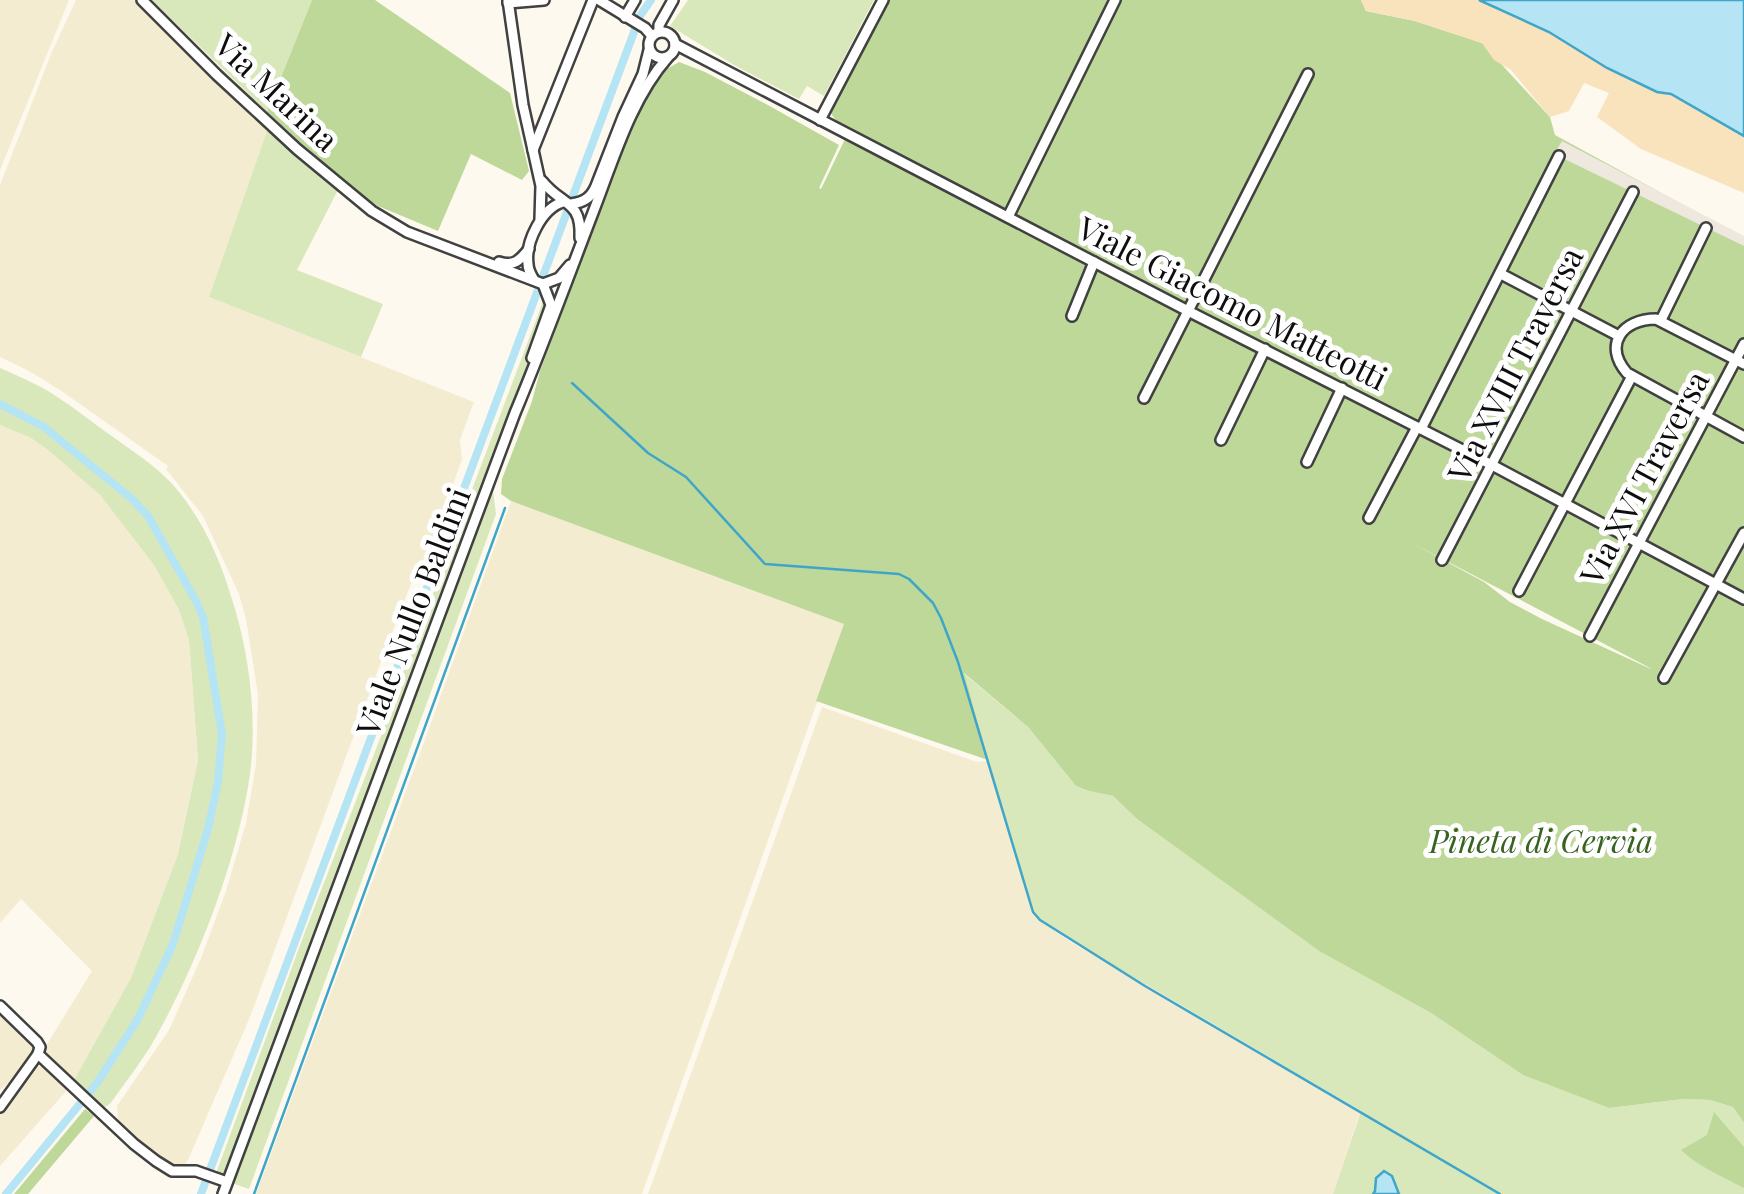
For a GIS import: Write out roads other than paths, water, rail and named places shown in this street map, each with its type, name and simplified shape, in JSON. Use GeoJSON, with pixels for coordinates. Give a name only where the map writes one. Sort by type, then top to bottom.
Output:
{"type":"FeatureCollection","features":[{"type":"Feature","properties":{"kind":"street","name":"Via Marina"},"geometry":{"type":"LineString","coordinates":[[142,0],[217,76],[361,203],[407,232],[539,282]]}},
{"type":"Feature","properties":{"kind":"street"},"geometry":{"type":"LineString","coordinates":[[540,219],[540,178],[523,105],[508,2],[544,0]]}},
{"type":"Feature","properties":{"kind":"street"},"geometry":{"type":"LineString","coordinates":[[532,153],[596,0],[652,32],[668,34],[672,51],[655,57],[649,50]]}},
{"type":"Feature","properties":{"kind":"street"},"geometry":{"type":"LineString","coordinates":[[627,18],[635,0]]}},
{"type":"Feature","properties":{"kind":"street"},"geometry":{"type":"LineString","coordinates":[[515,414],[551,305],[528,266],[529,249],[540,219],[550,207],[592,196],[643,74],[652,32],[673,0]]}},
{"type":"Feature","properties":{"kind":"street"},"geometry":{"type":"LineString","coordinates":[[820,120],[883,0]]}},
{"type":"Feature","properties":{"kind":"street"},"geometry":{"type":"LineString","coordinates":[[1008,218],[1115,0]]}},
{"type":"Feature","properties":{"kind":"street","name":"Viale Giacomo Matteotti"},"geometry":{"type":"LineString","coordinates":[[672,51],[696,56],[1492,465],[1744,599]]}},
{"type":"Feature","properties":{"kind":"street","name":"Viale Nullo Baldini"},"geometry":{"type":"LineString","coordinates":[[223,1194],[224,1181],[612,161],[644,89],[672,51]]}},
{"type":"Feature","properties":{"kind":"street"},"geometry":{"type":"LineString","coordinates":[[1144,398],[1308,74]]}},
{"type":"Feature","properties":{"kind":"street"},"geometry":{"type":"LineString","coordinates":[[523,105],[535,116],[549,106]]}},
{"type":"Feature","properties":{"kind":"street"},"geometry":{"type":"LineString","coordinates":[[1369,518],[1501,274],[1559,156]]}},
{"type":"Feature","properties":{"kind":"street"},"geometry":{"type":"LineString","coordinates":[[539,282],[562,275],[579,251],[580,219],[540,178]]}},
{"type":"Feature","properties":{"kind":"street","name":"Via XVIII Traversa"},"geometry":{"type":"LineString","coordinates":[[1442,560],[1633,192]]}},
{"type":"Feature","properties":{"kind":"street","name":"Via Marina"},"geometry":{"type":"LineString","coordinates":[[381,216],[506,265],[516,263],[529,249]]}},
{"type":"Feature","properties":{"kind":"street"},"geometry":{"type":"LineString","coordinates":[[1661,320],[1706,228]]}},
{"type":"Feature","properties":{"kind":"street"},"geometry":{"type":"LineString","coordinates":[[1072,316],[1094,262]]}},
{"type":"Feature","properties":{"kind":"street"},"geometry":{"type":"LineString","coordinates":[[1501,274],[1619,336]]}},
{"type":"Feature","properties":{"kind":"street"},"geometry":{"type":"LineString","coordinates":[[1740,361],[1651,318],[1637,321],[1619,336],[1616,345],[1619,363],[1632,376],[1744,437]]}},
{"type":"Feature","properties":{"kind":"street","name":"Via XVI Traversa"},"geometry":{"type":"LineString","coordinates":[[1590,636],[1706,416],[1740,361],[1744,344]]}},
{"type":"Feature","properties":{"kind":"street"},"geometry":{"type":"LineString","coordinates":[[1221,440],[1265,349]]}},
{"type":"Feature","properties":{"kind":"street"},"geometry":{"type":"LineString","coordinates":[[1520,591],[1632,376]]}},
{"type":"Feature","properties":{"kind":"street"},"geometry":{"type":"LineString","coordinates":[[1307,462],[1342,388]]}},
{"type":"Feature","properties":{"kind":"street"},"geometry":{"type":"LineString","coordinates":[[1664,678],[1744,533]]}},
{"type":"Feature","properties":{"kind":"street"},"geometry":{"type":"LineString","coordinates":[[0,1006],[40,1047],[0,1107]]}},
{"type":"Feature","properties":{"kind":"street"},"geometry":{"type":"LineString","coordinates":[[38,1054],[134,1144],[166,1168],[224,1181]]}},
{"type":"Feature","properties":{"kind":"water"},"geometry":{"type":"Polygon","coordinates":[[[1479,0],[1744,0],[1744,136],[1671,94],[1657,92],[1607,68],[1549,32],[1479,0]]]}},
{"type":"Feature","properties":{"kind":"water"},"geometry":{"type":"Polygon","coordinates":[[[1384,1171],[1392,1176],[1399,1194],[1373,1194],[1376,1178],[1384,1171]]]}},
{"type":"Feature","properties":{"kind":"waterway"},"geometry":{"type":"LineString","coordinates":[[201,1194],[640,16],[651,0]]}},
{"type":"Feature","properties":{"kind":"waterway"},"geometry":{"type":"LineString","coordinates":[[572,383],[648,453],[686,477],[765,564],[899,574],[933,603],[958,662],[1033,912],[1040,920],[1500,1194]]}},
{"type":"Feature","properties":{"kind":"waterway"},"geometry":{"type":"LineString","coordinates":[[0,404],[44,427],[148,516],[203,617],[222,734],[218,782],[208,829],[173,944],[138,1019],[97,1083],[6,1194]]}},
{"type":"Feature","properties":{"kind":"waterway"},"geometry":{"type":"LineString","coordinates":[[254,1194],[505,508]]}},
{"type":"Feature","properties":{"kind":"park label","name":"Pineta di Cervia"},"geometry":{"type":"Point","coordinates":[1541,842]}}]}
